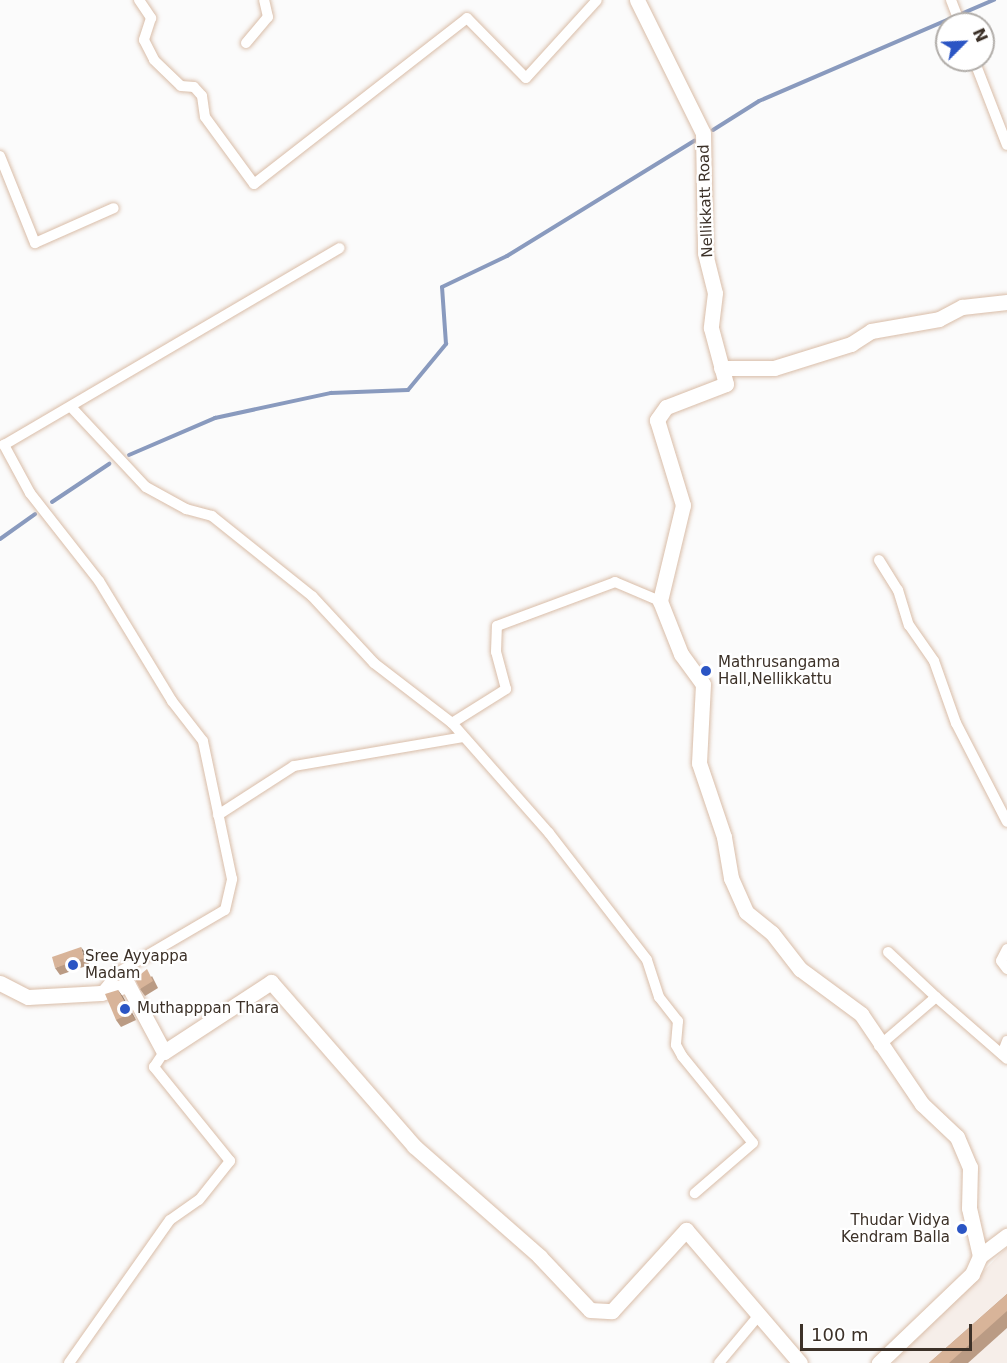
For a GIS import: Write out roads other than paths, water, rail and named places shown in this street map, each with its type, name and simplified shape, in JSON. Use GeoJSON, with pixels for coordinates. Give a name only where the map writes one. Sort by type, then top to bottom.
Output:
{"type":"FeatureCollection","features":[{"type":"Feature","properties":{"kind":"street"},"geometry":{"type":"LineString","coordinates":[[139,0],[151,18],[144,40],[154,60],[181,86],[194,87],[202,96],[205,117],[254,184],[467,18],[526,78],[597,0]]}},
{"type":"Feature","properties":{"kind":"street"},"geometry":{"type":"LineString","coordinates":[[246,43],[268,17],[264,0]]}},
{"type":"Feature","properties":{"kind":"street","name":"Nellikkatt Road"},"geometry":{"type":"LineString","coordinates":[[637,0],[703,133],[705,253],[715,293],[711,328],[721,368]]}},
{"type":"Feature","properties":{"kind":"street"},"geometry":{"type":"LineString","coordinates":[[979,72],[1007,145]]}},
{"type":"Feature","properties":{"kind":"street"},"geometry":{"type":"LineString","coordinates":[[0,156],[35,243],[114,208]]}},
{"type":"Feature","properties":{"kind":"street"},"geometry":{"type":"LineString","coordinates":[[101,993],[117,973],[225,910],[232,879],[202,741],[172,701],[99,581],[30,493],[4,446],[340,248]]}},
{"type":"Feature","properties":{"kind":"street"},"geometry":{"type":"LineString","coordinates":[[980,1256],[969,1208],[970,1167],[957,1137],[922,1104],[879,1046],[861,1014],[800,969],[746,912],[731,878],[724,837],[699,763],[703,684],[681,654],[660,601],[683,505],[657,420],[666,407],[726,384],[721,368],[774,368],[851,344],[871,331],[939,319],[962,307],[1007,302]]}},
{"type":"Feature","properties":{"kind":"street"},"geometry":{"type":"LineString","coordinates":[[72,408],[146,487],[186,510],[212,516],[312,596],[374,663],[453,723],[549,833],[647,960],[659,997],[678,1022],[676,1045],[682,1056],[753,1143],[695,1193]]}},
{"type":"Feature","properties":{"kind":"street"},"geometry":{"type":"LineString","coordinates":[[879,560],[898,590],[909,625],[934,661],[956,723],[1007,822]]}},
{"type":"Feature","properties":{"kind":"street"},"geometry":{"type":"LineString","coordinates":[[453,723],[506,689],[496,652],[496,626],[615,582],[660,601]]}},
{"type":"Feature","properties":{"kind":"street"},"geometry":{"type":"LineString","coordinates":[[218,815],[294,766],[463,737]]}},
{"type":"Feature","properties":{"kind":"street"},"geometry":{"type":"LineString","coordinates":[[1007,949],[1001,961],[1007,969]]}},
{"type":"Feature","properties":{"kind":"street"},"geometry":{"type":"LineString","coordinates":[[888,952],[1004,1056],[1007,1041]]}},
{"type":"Feature","properties":{"kind":"street"},"geometry":{"type":"LineString","coordinates":[[69,1363],[170,1220],[199,1200],[230,1161],[154,1067],[164,1052],[271,982],[414,1146],[539,1256],[590,1310],[612,1311],[686,1230],[800,1363]]}},
{"type":"Feature","properties":{"kind":"street"},"geometry":{"type":"LineString","coordinates":[[0,983],[28,997],[101,993],[128,985],[164,1052]]}},
{"type":"Feature","properties":{"kind":"street"},"geometry":{"type":"LineString","coordinates":[[879,1046],[936,997]]}},
{"type":"Feature","properties":{"kind":"street"},"geometry":{"type":"LineString","coordinates":[[879,1363],[972,1274],[980,1256],[1007,1236]]}},
{"type":"Feature","properties":{"kind":"street"},"geometry":{"type":"LineString","coordinates":[[719,1363],[760,1314]]}},
{"type":"Feature","properties":{"kind":"waterway"},"geometry":{"type":"LineString","coordinates":[[713,130],[759,101],[994,0]]}},
{"type":"Feature","properties":{"kind":"waterway"},"geometry":{"type":"LineString","coordinates":[[129,455],[215,418],[331,393],[408,390],[446,344],[442,287],[507,256],[694,141]]}},
{"type":"Feature","properties":{"kind":"waterway"},"geometry":{"type":"LineString","coordinates":[[52,502],[109,464]]}},
{"type":"Feature","properties":{"kind":"waterway"},"geometry":{"type":"LineString","coordinates":[[0,539],[35,514]]}},
{"type":"Feature","properties":{"kind":"place","name":"Mathrusangama Hall,Nellikkattu"},"geometry":{"type":"Point","coordinates":[706,671]}},
{"type":"Feature","properties":{"kind":"place","name":"Sree Ayyappa Madam"},"geometry":{"type":"Point","coordinates":[73,965]}},
{"type":"Feature","properties":{"kind":"place","name":"Muthapppan Thara"},"geometry":{"type":"Point","coordinates":[125,1009]}},
{"type":"Feature","properties":{"kind":"place","name":"Thudar Vidya Kendram Balla"},"geometry":{"type":"Point","coordinates":[962,1229]}}]}
